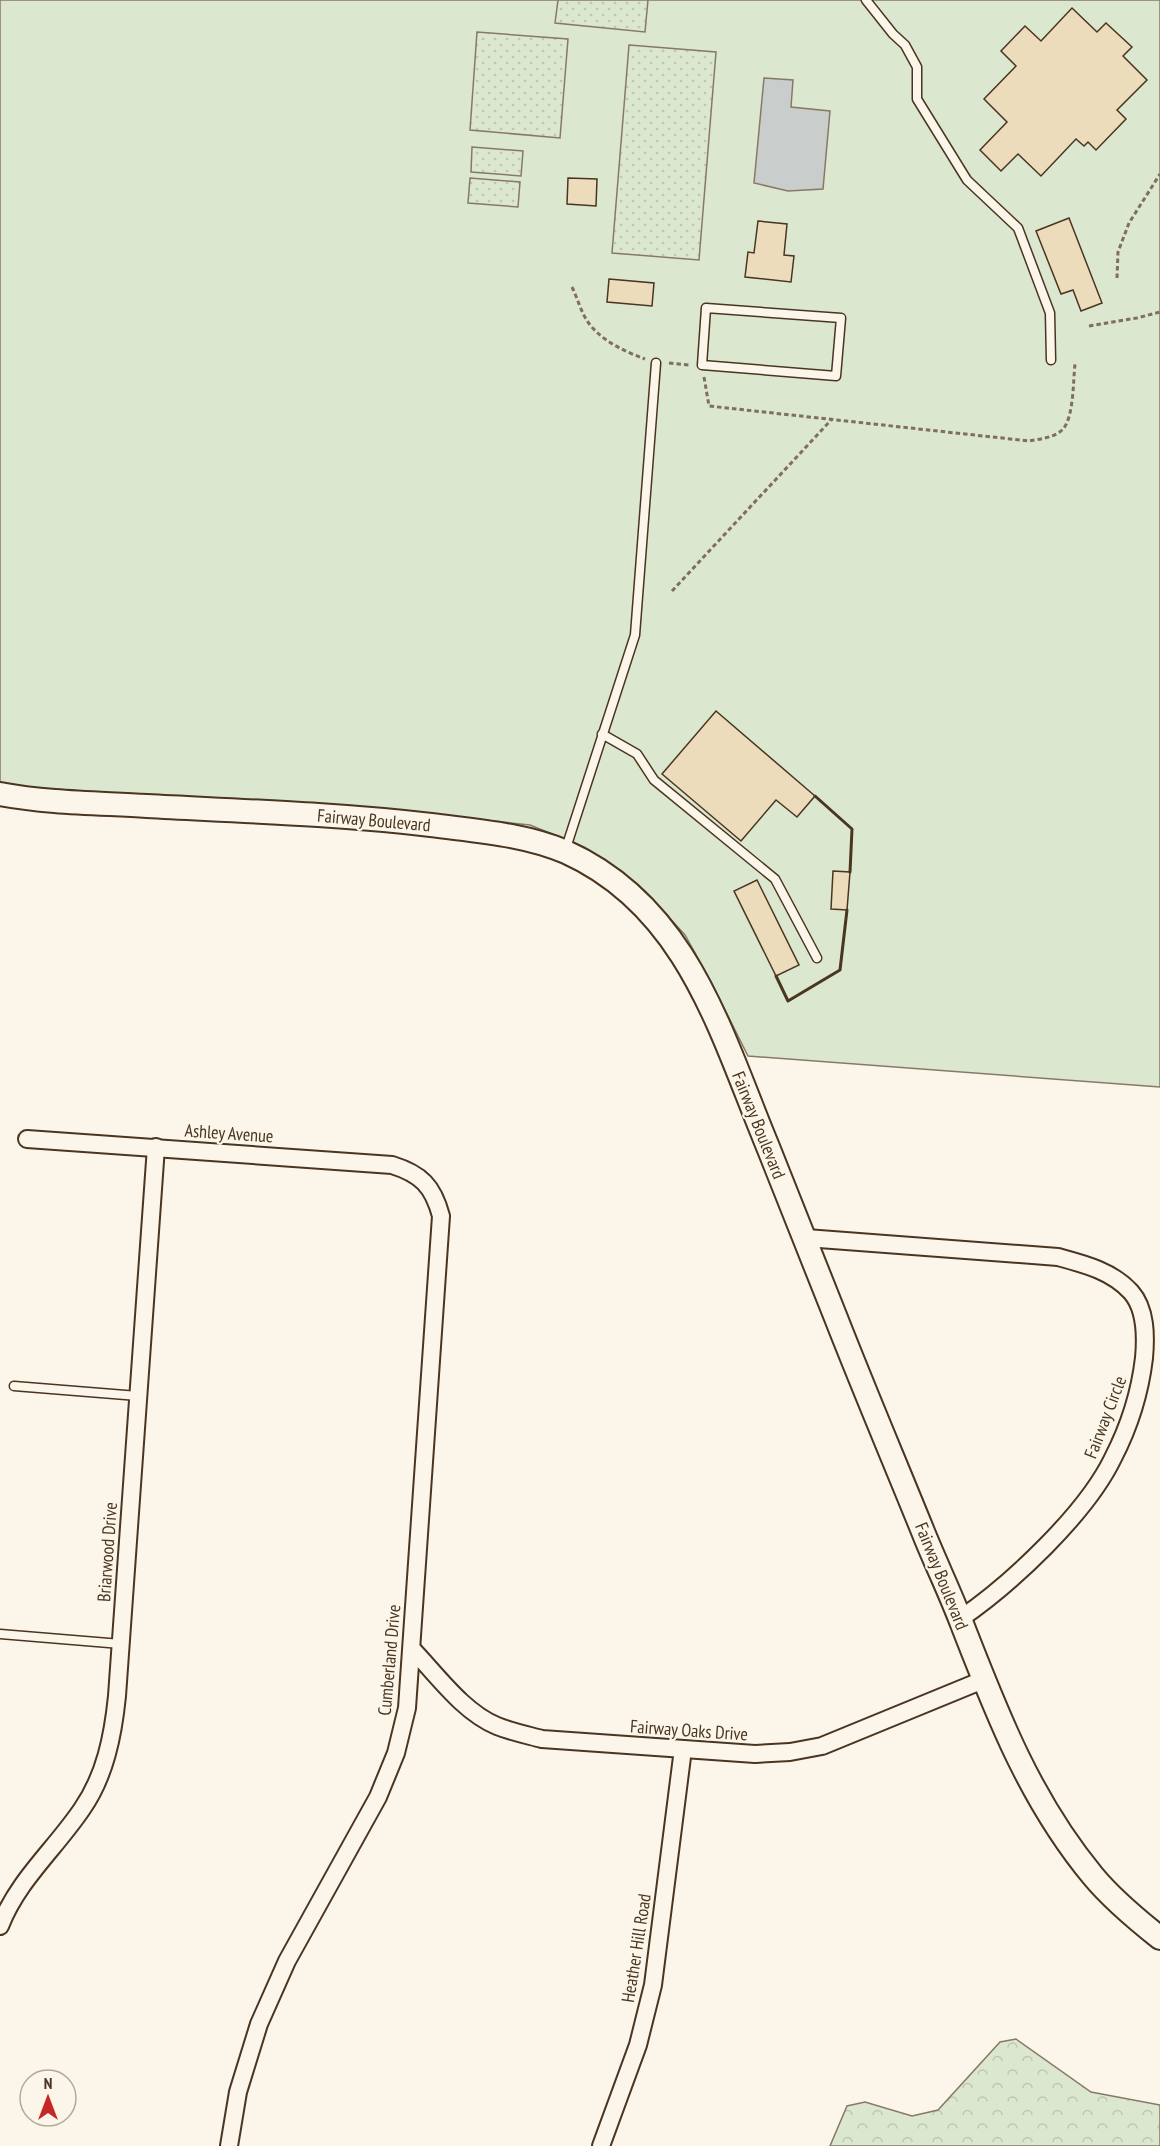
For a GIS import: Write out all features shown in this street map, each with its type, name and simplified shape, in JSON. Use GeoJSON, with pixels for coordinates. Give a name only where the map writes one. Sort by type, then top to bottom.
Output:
{"type":"FeatureCollection","features":[{"type":"Feature","properties":{"kind":"street","name":"Fairway Boulevard"},"geometry":{"type":"LineString","coordinates":[[0,794],[62,801],[312,815],[490,832],[527,840],[565,852],[598,870],[628,893],[656,920],[680,949],[721,1029],[836,1318],[1017,1759],[1061,1835],[1095,1879],[1128,1912],[1160,1938]]}},
{"type":"Feature","properties":{"kind":"street","name":"Ashley Avenue"},"geometry":{"type":"LineString","coordinates":[[27,1139],[380,1163],[404,1169],[424,1181]]}},
{"type":"Feature","properties":{"kind":"street","name":"Briarwood Drive"},"geometry":{"type":"LineString","coordinates":[[0,1926],[20,1887],[82,1809],[100,1777],[110,1749],[121,1644],[156,1148]]}},
{"type":"Feature","properties":{"kind":"street","name":"Cumberland Drive"},"geometry":{"type":"LineString","coordinates":[[229,2146],[238,2092],[259,2024],[288,1961],[378,1797],[396,1753],[407,1708],[441,1229],[438,1203],[424,1181]]}},
{"type":"Feature","properties":{"kind":"street","name":"Fairway Circle"},"geometry":{"type":"LineString","coordinates":[[806,1238],[1058,1257],[1087,1265],[1114,1278],[1131,1292],[1141,1308],[1145,1347],[1142,1374],[1136,1401],[1113,1459],[1087,1498],[1047,1545],[982,1604],[960,1619]]}},
{"type":"Feature","properties":{"kind":"street","name":"Fairway Oaks Drive"},"geometry":{"type":"LineString","coordinates":[[412,1649],[456,1696],[495,1726],[542,1739],[755,1754],[790,1752],[822,1746],[983,1680]]}},
{"type":"Feature","properties":{"kind":"street","name":"Heather Hill Road"},"geometry":{"type":"LineString","coordinates":[[601,2146],[638,2045],[652,1985],[683,1749]]}},
{"type":"Feature","properties":{"kind":"lane"},"geometry":{"type":"LineString","coordinates":[[866,0],[905,45],[917,67],[916,99],[967,180],[1018,228],[1050,313],[1051,360]]}},
{"type":"Feature","properties":{"kind":"lane"},"geometry":{"type":"LineString","coordinates":[[706,308],[841,318],[836,376],[702,365],[706,308]]}},
{"type":"Feature","properties":{"kind":"lane"},"geometry":{"type":"LineString","coordinates":[[565,852],[635,635],[656,363]]}},
{"type":"Feature","properties":{"kind":"lane"},"geometry":{"type":"LineString","coordinates":[[602,734],[637,754],[654,780],[775,879],[817,958]]}},
{"type":"Feature","properties":{"kind":"lane"},"geometry":{"type":"LineString","coordinates":[[14,1386],[138,1396]]}},
{"type":"Feature","properties":{"kind":"lane"},"geometry":{"type":"LineString","coordinates":[[0,1634],[121,1644]]}},
{"type":"Feature","properties":{"kind":"path"},"geometry":{"type":"LineString","coordinates":[[1117,278],[1118,252],[1129,224],[1160,174]]}},
{"type":"Feature","properties":{"kind":"path"},"geometry":{"type":"LineString","coordinates":[[573,287],[586,319],[604,338],[628,353],[656,363],[702,365],[709,406],[1029,441],[1048,437],[1061,431],[1068,420],[1075,364]]}},
{"type":"Feature","properties":{"kind":"path"},"geometry":{"type":"LineString","coordinates":[[1089,326],[1160,312]]}},
{"type":"Feature","properties":{"kind":"path"},"geometry":{"type":"LineString","coordinates":[[672,591],[832,418]]}},
{"type":"Feature","properties":{"kind":"green space"},"geometry":{"type":"Polygon","coordinates":[[[0,0],[1160,0],[1160,1087],[748,1056],[685,935],[645,891],[584,847],[530,825],[455,817],[46,790],[0,783],[0,0]]]}},
{"type":"Feature","properties":{"kind":"green space"},"geometry":{"type":"Polygon","coordinates":[[[558,0],[648,0],[645,32],[555,23],[558,0]]]}},
{"type":"Feature","properties":{"kind":"green space"},"geometry":{"type":"Polygon","coordinates":[[[477,32],[568,39],[560,138],[470,130],[477,32]]]}},
{"type":"Feature","properties":{"kind":"green space"},"geometry":{"type":"Polygon","coordinates":[[[629,45],[716,52],[699,260],[612,253],[629,45]]]}},
{"type":"Feature","properties":{"kind":"green space"},"geometry":{"type":"Polygon","coordinates":[[[472,147],[523,151],[521,176],[471,172],[472,147]]]}},
{"type":"Feature","properties":{"kind":"green space"},"geometry":{"type":"Polygon","coordinates":[[[470,178],[520,182],[518,207],[468,203],[470,178]]]}},
{"type":"Feature","properties":{"kind":"green space"},"geometry":{"type":"Polygon","coordinates":[[[1016,2039],[1091,2092],[1160,2105],[1160,2146],[830,2146],[847,2106],[865,2102],[912,2116],[938,2110],[1000,2042],[1016,2039]]]}},
{"type":"Feature","properties":{"kind":"shaded area"},"geometry":{"type":"Polygon","coordinates":[[[764,78],[793,80],[791,107],[830,111],[823,189],[788,191],[754,183],[764,78]]]}},
{"type":"Feature","properties":{"kind":"building"},"geometry":{"type":"Polygon","coordinates":[[[1072,8],[1097,32],[1106,23],[1132,47],[1123,56],[1147,80],[1117,110],[1126,119],[1096,150],[1088,142],[1084,146],[1076,139],[1041,176],[1018,154],[1001,171],[980,150],[1007,122],[984,99],[1016,66],[1001,51],[1025,26],[1041,41],[1072,8]]]}},
{"type":"Feature","properties":{"kind":"building"},"geometry":{"type":"Polygon","coordinates":[[[568,178],[597,179],[596,206],[567,204],[568,178]]]}},
{"type":"Feature","properties":{"kind":"building"},"geometry":{"type":"Polygon","coordinates":[[[1069,218],[1102,303],[1081,311],[1073,290],[1061,294],[1036,231],[1069,218]]]}},
{"type":"Feature","properties":{"kind":"building"},"geometry":{"type":"Polygon","coordinates":[[[758,221],[787,224],[784,255],[794,256],[791,282],[745,277],[748,252],[754,253],[758,221]]]}},
{"type":"Feature","properties":{"kind":"building"},"geometry":{"type":"Polygon","coordinates":[[[609,279],[654,283],[652,306],[607,302],[609,279]]]}},
{"type":"Feature","properties":{"kind":"building"},"geometry":{"type":"Polygon","coordinates":[[[716,711],[815,796],[797,817],[776,800],[741,841],[662,774],[716,711]]]}},
{"type":"Feature","properties":{"kind":"building"},"geometry":{"type":"Polygon","coordinates":[[[833,871],[850,872],[847,910],[831,909],[833,871]]]}},
{"type":"Feature","properties":{"kind":"building"},"geometry":{"type":"Polygon","coordinates":[[[757,880],[799,965],[776,976],[734,891],[757,880]]]}},
{"type":"Feature","properties":{"kind":"wall"},"geometry":{"type":"LineString","coordinates":[[815,796],[852,829],[850,872]]}},
{"type":"Feature","properties":{"kind":"wall"},"geometry":{"type":"LineString","coordinates":[[776,976],[788,1001],[840,970],[847,910]]}}]}
